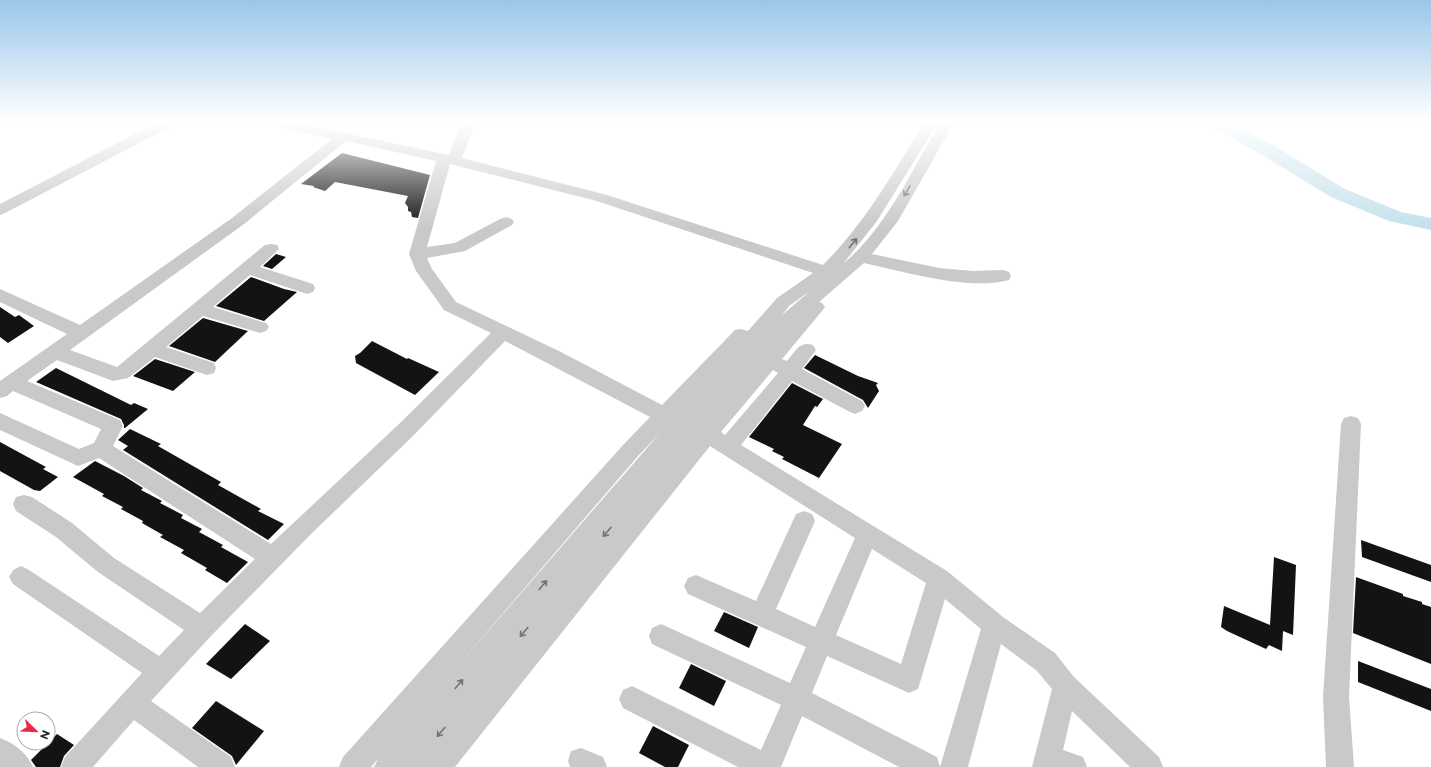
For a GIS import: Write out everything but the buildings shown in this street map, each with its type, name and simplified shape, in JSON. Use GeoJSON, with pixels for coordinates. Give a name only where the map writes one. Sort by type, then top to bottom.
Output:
{"type":"FeatureCollection","features":[{"type":"Feature","properties":{"kind":"street"},"geometry":{"type":"LineString","coordinates":[[0,210],[102,157]]}},
{"type":"Feature","properties":{"kind":"street"},"geometry":{"type":"LineString","coordinates":[[6,387],[243,217],[318,157]]}},
{"type":"Feature","properties":{"kind":"street"},"geometry":{"type":"LineString","coordinates":[[438,157],[602,198],[820,284]]}},
{"type":"Feature","properties":{"kind":"street"},"geometry":{"type":"LineString","coordinates":[[411,767],[775,333],[820,284],[875,215],[910,157]]}},
{"type":"Feature","properties":{"kind":"street"},"geometry":{"type":"LineString","coordinates":[[388,767],[783,302],[820,284],[861,257],[890,221],[927,157]]}},
{"type":"Feature","properties":{"kind":"street"},"geometry":{"type":"LineString","coordinates":[[449,159],[417,254],[424,270],[450,306],[664,415]]}},
{"type":"Feature","properties":{"kind":"street"},"geometry":{"type":"LineString","coordinates":[[417,254],[459,247],[506,222]]}},
{"type":"Feature","properties":{"kind":"street"},"geometry":{"type":"LineString","coordinates":[[55,352],[113,374],[127,370],[271,249]]}},
{"type":"Feature","properties":{"kind":"street"},"geometry":{"type":"LineString","coordinates":[[861,257],[939,274],[973,277],[1003,276]]}},
{"type":"Feature","properties":{"kind":"street"},"geometry":{"type":"LineString","coordinates":[[248,269],[307,288]]}},
{"type":"Feature","properties":{"kind":"street"},"geometry":{"type":"LineString","coordinates":[[353,767],[631,450],[789,284],[820,284]]}},
{"type":"Feature","properties":{"kind":"street"},"geometry":{"type":"LineString","coordinates":[[438,767],[708,435],[770,360],[823,300],[820,284]]}},
{"type":"Feature","properties":{"kind":"street"},"geometry":{"type":"LineString","coordinates":[[0,295],[81,333]]}},
{"type":"Feature","properties":{"kind":"street"},"geometry":{"type":"LineString","coordinates":[[200,308],[260,327]]}},
{"type":"Feature","properties":{"kind":"street"},"geometry":{"type":"LineString","coordinates":[[75,767],[202,628],[303,526],[406,430],[503,332]]}},
{"type":"Feature","properties":{"kind":"street"},"geometry":{"type":"LineString","coordinates":[[153,349],[207,368]]}},
{"type":"Feature","properties":{"kind":"street"},"geometry":{"type":"LineString","coordinates":[[727,447],[807,350]]}},
{"type":"Feature","properties":{"kind":"street"},"geometry":{"type":"LineString","coordinates":[[770,360],[855,406]]}},
{"type":"Feature","properties":{"kind":"street"},"geometry":{"type":"LineString","coordinates":[[0,421],[78,458],[102,449],[113,426],[6,387]]}},
{"type":"Feature","properties":{"kind":"street"},"geometry":{"type":"LineString","coordinates":[[1340,767],[1336,697],[1352,424]]}},
{"type":"Feature","properties":{"kind":"street"},"geometry":{"type":"LineString","coordinates":[[708,435],[939,579],[994,625],[1046,662],[1065,686],[1149,767]]}},
{"type":"Feature","properties":{"kind":"street"},"geometry":{"type":"LineString","coordinates":[[102,449],[273,558]]}},
{"type":"Feature","properties":{"kind":"street"},"geometry":{"type":"LineString","coordinates":[[24,504],[64,530],[106,565],[202,628]]}},
{"type":"Feature","properties":{"kind":"street"},"geometry":{"type":"LineString","coordinates":[[761,615],[804,521]]}},
{"type":"Feature","properties":{"kind":"street"},"geometry":{"type":"LineString","coordinates":[[632,700],[767,767],[867,535]]}},
{"type":"Feature","properties":{"kind":"street"},"geometry":{"type":"LineString","coordinates":[[21,577],[162,672]]}},
{"type":"Feature","properties":{"kind":"street"},"geometry":{"type":"LineString","coordinates":[[696,586],[909,680],[939,579]]}},
{"type":"Feature","properties":{"kind":"street"},"geometry":{"type":"LineString","coordinates":[[954,767],[994,625]]}},
{"type":"Feature","properties":{"kind":"street"},"geometry":{"type":"LineString","coordinates":[[661,636],[797,699],[927,767]]}},
{"type":"Feature","properties":{"kind":"street"},"geometry":{"type":"LineString","coordinates":[[1065,686],[1047,762],[1073,767]]}},
{"type":"Feature","properties":{"kind":"street"},"geometry":{"type":"LineString","coordinates":[[132,703],[220,767]]}},
{"type":"Feature","properties":{"kind":"street"},"geometry":{"type":"LineString","coordinates":[[0,751],[19,767]]}},
{"type":"Feature","properties":{"kind":"waterway"},"geometry":{"type":"LineString","coordinates":[[1279,157],[1338,193],[1396,217],[1431,224]]}}]}
